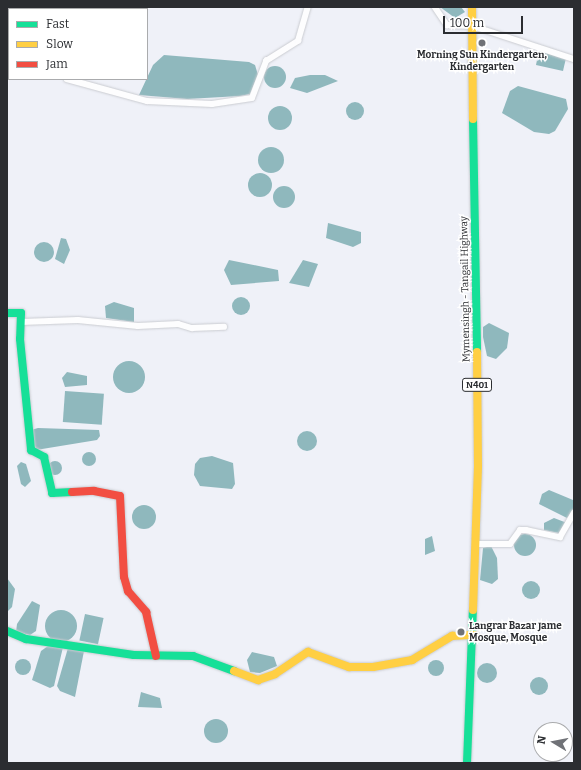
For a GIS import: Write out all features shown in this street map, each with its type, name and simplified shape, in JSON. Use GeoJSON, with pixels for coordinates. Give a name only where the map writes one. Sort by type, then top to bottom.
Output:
{"type":"FeatureCollection","features":[{"type":"Feature","properties":{"kind":"main road","name":"Mymensingh - Tangail Highway"},"geometry":{"type":"LineString","coordinates":[[467,763],[477,544],[472,7]]}},
{"type":"Feature","properties":{"kind":"main road"},"geometry":{"type":"LineString","coordinates":[[7,313],[21,313],[20,322],[31,450],[44,457],[52,493],[94,491],[120,496],[124,577],[128,592],[146,612],[156,656]]}},
{"type":"Feature","properties":{"kind":"main road"},"geometry":{"type":"LineString","coordinates":[[7,631],[26,639],[156,656],[193,656],[258,680],[275,674],[308,652],[349,666],[373,667],[417,658],[452,636],[474,635]]}},
{"type":"Feature","properties":{"kind":"street"},"geometry":{"type":"LineString","coordinates":[[71,80],[147,101],[212,104],[252,98],[266,61],[298,40],[308,7]]}},
{"type":"Feature","properties":{"kind":"street"},"geometry":{"type":"LineString","coordinates":[[436,7],[447,25],[473,26],[574,59]]}},
{"type":"Feature","properties":{"kind":"street"},"geometry":{"type":"LineString","coordinates":[[20,322],[78,320],[138,326],[178,324],[192,328],[224,327]]}},
{"type":"Feature","properties":{"kind":"street"},"geometry":{"type":"LineString","coordinates":[[477,544],[510,544],[520,530],[560,537],[574,513]]}},
{"type":"Feature","properties":{"kind":"water"},"geometry":{"type":"Polygon","coordinates":[[[440,7],[461,7],[465,12],[455,18],[440,7]]]}},
{"type":"Feature","properties":{"kind":"water"},"geometry":{"type":"Polygon","coordinates":[[[539,50],[566,58],[563,71],[536,65],[539,50]]]}},
{"type":"Feature","properties":{"kind":"water"},"geometry":{"type":"Polygon","coordinates":[[[164,55],[249,62],[255,65],[258,75],[250,94],[240,96],[187,99],[139,95],[146,80],[148,80],[148,76],[153,65],[164,55]]]}},
{"type":"Feature","properties":{"kind":"water"},"geometry":{"type":"Polygon","coordinates":[[[275,66],[283,69],[286,77],[283,85],[275,88],[267,85],[264,77],[267,69],[275,66]]]}},
{"type":"Feature","properties":{"kind":"water"},"geometry":{"type":"Polygon","coordinates":[[[310,75],[325,75],[338,81],[307,93],[290,88],[295,78],[310,75]]]}},
{"type":"Feature","properties":{"kind":"water"},"geometry":{"type":"Polygon","coordinates":[[[518,86],[566,99],[568,109],[555,131],[549,134],[534,132],[502,113],[510,91],[518,86]]]}},
{"type":"Feature","properties":{"kind":"water"},"geometry":{"type":"Polygon","coordinates":[[[355,102],[361,105],[364,111],[361,117],[355,120],[349,117],[346,111],[349,105],[355,102]]]}},
{"type":"Feature","properties":{"kind":"water"},"geometry":{"type":"Polygon","coordinates":[[[280,106],[289,109],[292,118],[289,127],[280,130],[271,127],[268,118],[271,109],[280,106]]]}},
{"type":"Feature","properties":{"kind":"water"},"geometry":{"type":"Polygon","coordinates":[[[271,147],[280,151],[284,160],[280,169],[271,173],[262,169],[258,160],[262,151],[271,147]]]}},
{"type":"Feature","properties":{"kind":"water"},"geometry":{"type":"Polygon","coordinates":[[[260,173],[265,174],[271,180],[271,190],[265,196],[260,197],[255,196],[249,190],[248,185],[249,180],[255,174],[260,173]]]}},
{"type":"Feature","properties":{"kind":"water"},"geometry":{"type":"Polygon","coordinates":[[[284,186],[288,187],[294,193],[294,201],[288,207],[284,208],[280,207],[274,201],[273,197],[274,193],[280,187],[284,186]]]}},
{"type":"Feature","properties":{"kind":"water"},"geometry":{"type":"Polygon","coordinates":[[[328,223],[361,232],[361,243],[353,247],[326,238],[328,223]]]}},
{"type":"Feature","properties":{"kind":"water"},"geometry":{"type":"Polygon","coordinates":[[[61,238],[66,239],[70,250],[64,264],[55,259],[61,238]]]}},
{"type":"Feature","properties":{"kind":"water"},"geometry":{"type":"Polygon","coordinates":[[[44,242],[51,245],[54,252],[51,259],[44,262],[37,259],[34,252],[37,245],[44,242]]]}},
{"type":"Feature","properties":{"kind":"water"},"geometry":{"type":"Polygon","coordinates":[[[229,260],[278,270],[279,281],[231,285],[224,270],[229,260]]]}},
{"type":"Feature","properties":{"kind":"water"},"geometry":{"type":"Polygon","coordinates":[[[303,260],[318,264],[309,287],[289,283],[303,260]]]}},
{"type":"Feature","properties":{"kind":"water"},"geometry":{"type":"Polygon","coordinates":[[[237,297],[245,297],[250,302],[248,313],[245,315],[237,315],[232,310],[232,302],[237,297]]]}},
{"type":"Feature","properties":{"kind":"water"},"geometry":{"type":"Polygon","coordinates":[[[114,302],[134,308],[134,322],[106,318],[105,306],[114,302]]]}},
{"type":"Feature","properties":{"kind":"water"},"geometry":{"type":"Polygon","coordinates":[[[489,323],[509,333],[507,348],[496,359],[487,356],[483,337],[483,327],[489,323]]]}},
{"type":"Feature","properties":{"kind":"water"},"geometry":{"type":"Polygon","coordinates":[[[126,361],[132,361],[141,365],[145,377],[141,389],[132,393],[126,393],[117,389],[113,380],[113,374],[117,365],[126,361]]]}},
{"type":"Feature","properties":{"kind":"water"},"geometry":{"type":"Polygon","coordinates":[[[67,372],[87,376],[87,385],[65,387],[62,378],[67,372]]]}},
{"type":"Feature","properties":{"kind":"water"},"geometry":{"type":"Polygon","coordinates":[[[65,391],[104,394],[102,425],[63,422],[65,391]]]}},
{"type":"Feature","properties":{"kind":"water"},"geometry":{"type":"Polygon","coordinates":[[[38,428],[99,430],[100,436],[97,440],[36,450],[31,430],[38,428]]]}},
{"type":"Feature","properties":{"kind":"water"},"geometry":{"type":"Polygon","coordinates":[[[307,431],[314,434],[317,441],[314,448],[307,451],[300,448],[297,441],[300,434],[307,431]]]}},
{"type":"Feature","properties":{"kind":"water"},"geometry":{"type":"Polygon","coordinates":[[[86,452],[92,452],[96,456],[96,462],[92,466],[86,466],[82,462],[82,456],[86,452]]]}},
{"type":"Feature","properties":{"kind":"water"},"geometry":{"type":"Polygon","coordinates":[[[212,456],[233,463],[235,484],[232,489],[200,486],[194,475],[195,464],[200,458],[212,456]]]}},
{"type":"Feature","properties":{"kind":"water"},"geometry":{"type":"Polygon","coordinates":[[[52,461],[58,461],[62,465],[62,471],[58,475],[52,475],[48,471],[48,465],[52,461]]]}},
{"type":"Feature","properties":{"kind":"water"},"geometry":{"type":"Polygon","coordinates":[[[21,462],[26,464],[31,481],[25,487],[21,484],[17,466],[21,462]]]}},
{"type":"Feature","properties":{"kind":"water"},"geometry":{"type":"Polygon","coordinates":[[[549,490],[573,500],[574,509],[567,518],[539,504],[542,494],[549,490]]]}},
{"type":"Feature","properties":{"kind":"water"},"geometry":{"type":"Polygon","coordinates":[[[144,505],[153,508],[156,517],[153,526],[144,529],[135,526],[132,517],[135,508],[144,505]]]}},
{"type":"Feature","properties":{"kind":"water"},"geometry":{"type":"Polygon","coordinates":[[[554,518],[567,523],[559,533],[544,530],[544,523],[554,518]]]}},
{"type":"Feature","properties":{"kind":"water"},"geometry":{"type":"Polygon","coordinates":[[[525,534],[533,537],[536,545],[533,553],[525,556],[517,553],[514,545],[517,537],[525,534]]]}},
{"type":"Feature","properties":{"kind":"water"},"geometry":{"type":"Polygon","coordinates":[[[432,536],[435,551],[425,555],[425,539],[432,536]]]}},
{"type":"Feature","properties":{"kind":"water"},"geometry":{"type":"Polygon","coordinates":[[[491,546],[497,558],[498,579],[492,584],[480,580],[483,548],[491,546]]]}},
{"type":"Feature","properties":{"kind":"water"},"geometry":{"type":"Polygon","coordinates":[[[7,578],[15,589],[12,607],[7,612],[7,578]]]}},
{"type":"Feature","properties":{"kind":"water"},"geometry":{"type":"Polygon","coordinates":[[[527,581],[535,581],[540,586],[538,597],[535,599],[527,599],[522,594],[522,586],[527,581]]]}},
{"type":"Feature","properties":{"kind":"water"},"geometry":{"type":"Polygon","coordinates":[[[32,601],[40,605],[36,631],[30,635],[16,632],[17,624],[32,601]]]}},
{"type":"Feature","properties":{"kind":"water"},"geometry":{"type":"Polygon","coordinates":[[[61,610],[70,613],[74,617],[77,626],[74,635],[70,639],[61,642],[52,639],[48,635],[45,626],[48,617],[52,613],[61,610]]]}},
{"type":"Feature","properties":{"kind":"water"},"geometry":{"type":"Polygon","coordinates":[[[85,614],[104,618],[98,644],[79,640],[85,614]]]}},
{"type":"Feature","properties":{"kind":"water"},"geometry":{"type":"Polygon","coordinates":[[[48,646],[63,647],[54,686],[50,688],[32,680],[41,651],[48,646]]]}},
{"type":"Feature","properties":{"kind":"water"},"geometry":{"type":"Polygon","coordinates":[[[68,648],[84,651],[75,697],[60,691],[57,686],[68,648]]]}},
{"type":"Feature","properties":{"kind":"water"},"geometry":{"type":"Polygon","coordinates":[[[252,652],[274,657],[277,666],[260,673],[250,672],[247,660],[252,652]]]}},
{"type":"Feature","properties":{"kind":"water"},"geometry":{"type":"Polygon","coordinates":[[[23,659],[30,664],[31,667],[26,674],[23,675],[16,670],[15,667],[20,660],[23,659]]]}},
{"type":"Feature","properties":{"kind":"water"},"geometry":{"type":"Polygon","coordinates":[[[436,660],[442,662],[444,668],[442,674],[436,676],[430,674],[428,668],[430,662],[436,660]]]}},
{"type":"Feature","properties":{"kind":"water"},"geometry":{"type":"Polygon","coordinates":[[[487,663],[494,666],[497,673],[494,680],[487,683],[480,680],[477,673],[480,666],[487,663]]]}},
{"type":"Feature","properties":{"kind":"water"},"geometry":{"type":"Polygon","coordinates":[[[539,677],[545,680],[548,686],[545,692],[539,695],[533,692],[530,686],[533,680],[539,677]]]}},
{"type":"Feature","properties":{"kind":"water"},"geometry":{"type":"Polygon","coordinates":[[[141,692],[160,698],[162,708],[138,707],[141,692]]]}},
{"type":"Feature","properties":{"kind":"water"},"geometry":{"type":"Polygon","coordinates":[[[216,719],[225,722],[228,731],[225,740],[216,743],[207,740],[204,731],[207,722],[216,719]]]}},
{"type":"Feature","properties":{"kind":"traffic: fast"},"geometry":{"type":"LineString","coordinates":[[473,119],[477,352]]}},
{"type":"Feature","properties":{"kind":"traffic: fast"},"geometry":{"type":"LineString","coordinates":[[7,313],[21,313],[20,339],[31,450],[44,457],[52,493],[72,492]]}},
{"type":"Feature","properties":{"kind":"traffic: fast"},"geometry":{"type":"LineString","coordinates":[[467,763],[473,610]]}},
{"type":"Feature","properties":{"kind":"traffic: fast"},"geometry":{"type":"LineString","coordinates":[[7,631],[26,639],[134,655],[193,656],[234,671]]}},
{"type":"Feature","properties":{"kind":"traffic: slow"},"geometry":{"type":"LineString","coordinates":[[472,7],[473,119]]}},
{"type":"Feature","properties":{"kind":"traffic: slow"},"geometry":{"type":"LineString","coordinates":[[473,610],[478,466],[477,352]]}},
{"type":"Feature","properties":{"kind":"traffic: slow"},"geometry":{"type":"LineString","coordinates":[[234,671],[258,680],[275,674],[308,652],[349,667],[373,667],[412,660],[452,636],[474,635]]}},
{"type":"Feature","properties":{"kind":"traffic: jam"},"geometry":{"type":"LineString","coordinates":[[72,492],[94,491],[120,496],[124,577],[128,591],[146,612],[156,656]]}},
{"type":"Feature","properties":{"kind":"place","name":"Morning Sun Kindergarten, Kindergarten"},"geometry":{"type":"Point","coordinates":[482,43]}},
{"type":"Feature","properties":{"kind":"place","name":"Langrar Bazar Jame Mosque, Mosque"},"geometry":{"type":"Point","coordinates":[461,632]}}]}
